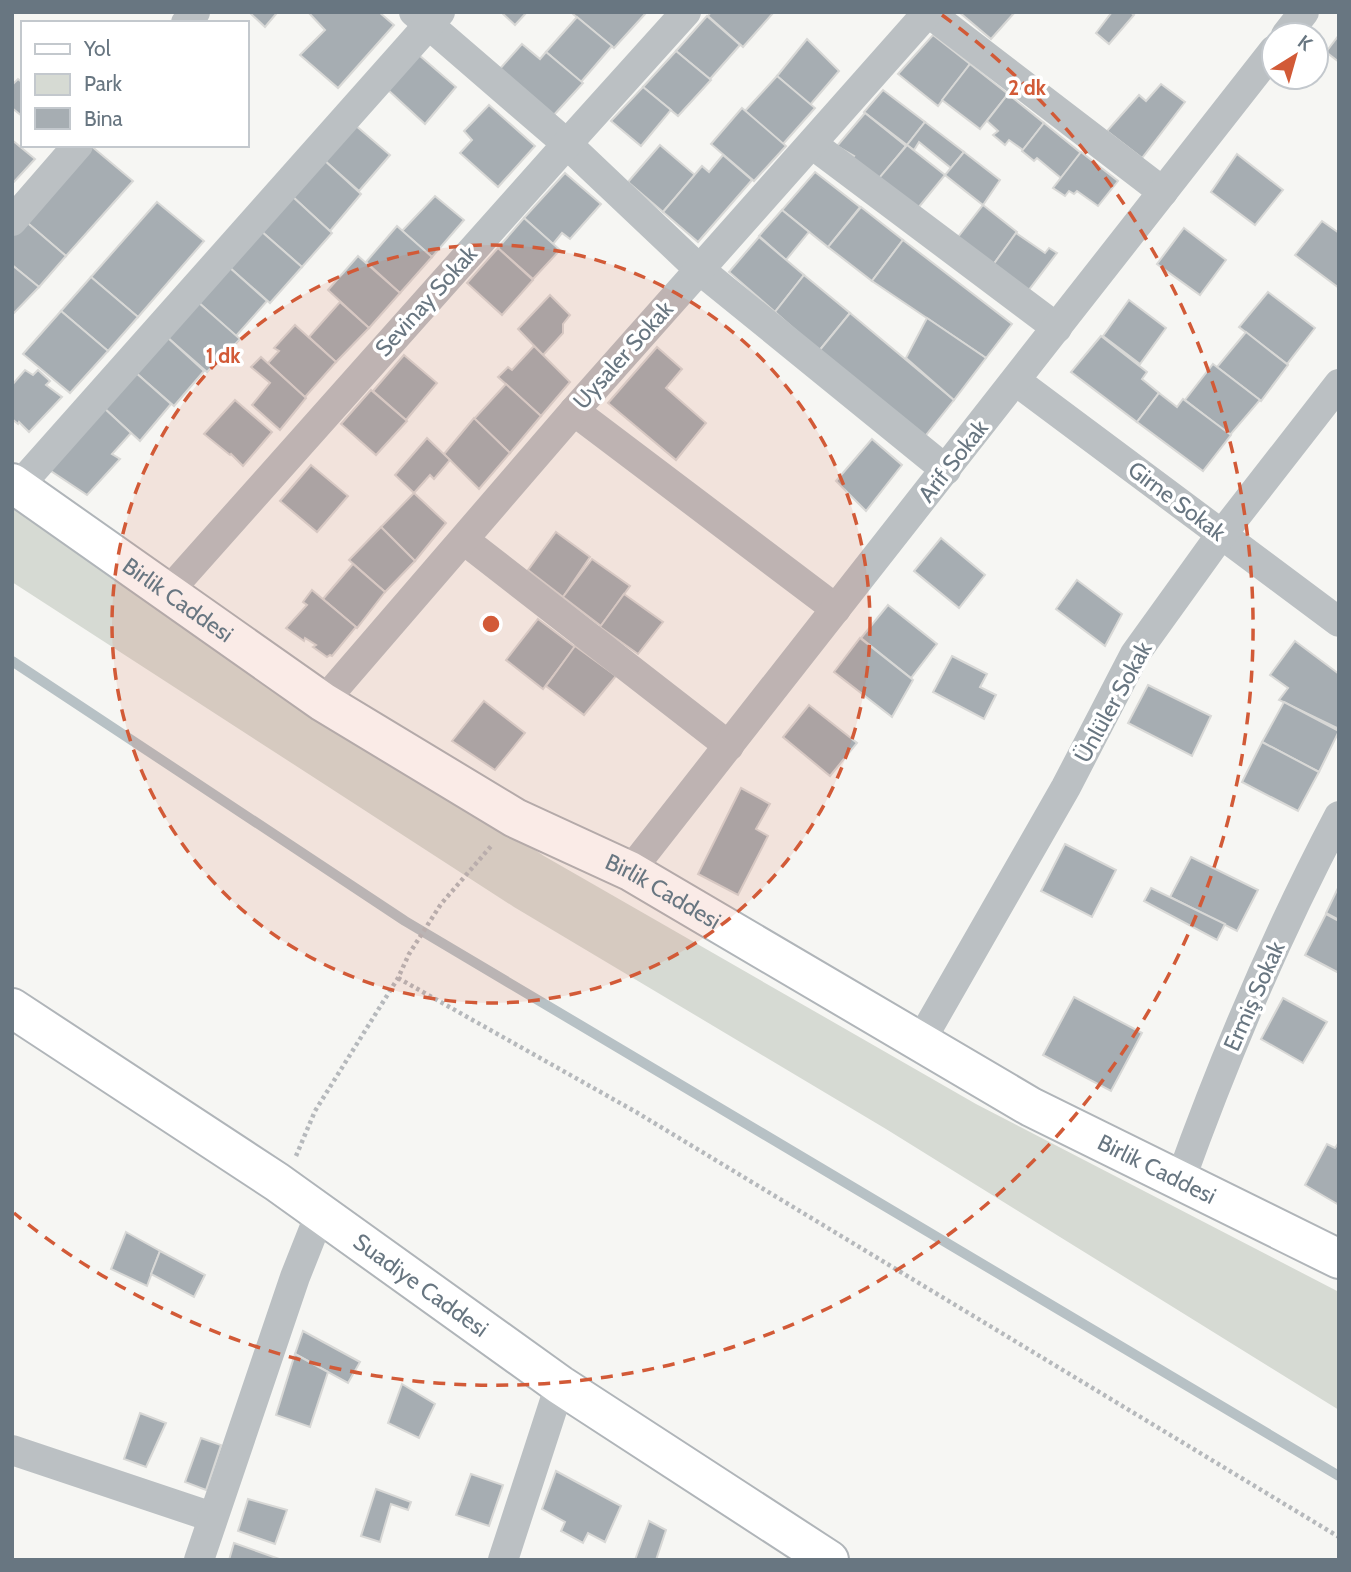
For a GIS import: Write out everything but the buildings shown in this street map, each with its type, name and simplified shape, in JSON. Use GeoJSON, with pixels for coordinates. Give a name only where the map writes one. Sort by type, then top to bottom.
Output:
{"type":"FeatureCollection","features":[{"type":"Feature","properties":{"kind":"street","name":"Sevinay Sokak"},"geometry":{"type":"LineString","coordinates":[[168,592],[566,144],[687,12]]}},
{"type":"Feature","properties":{"kind":"street"},"geometry":{"type":"LineString","coordinates":[[928,12],[1163,192]]}},
{"type":"Feature","properties":{"kind":"street","name":"Uysaler Sokak"},"geometry":{"type":"LineString","coordinates":[[323,702],[574,411],[928,12]]}},
{"type":"Feature","properties":{"kind":"street"},"geometry":{"type":"LineString","coordinates":[[15,485],[427,17],[700,270],[946,470]]}},
{"type":"Feature","properties":{"kind":"street","name":"Arif Sokak"},"geometry":{"type":"LineString","coordinates":[[630,871],[1260,68]]}},
{"type":"Feature","properties":{"kind":"street"},"geometry":{"type":"LineString","coordinates":[[812,144],[1057,328]]}},
{"type":"Feature","properties":{"kind":"street"},"geometry":{"type":"LineString","coordinates":[[12,221],[76,147]]}},
{"type":"Feature","properties":{"kind":"street","name":"Girne Sokak"},"geometry":{"type":"LineString","coordinates":[[1016,381],[1339,622]]}},
{"type":"Feature","properties":{"kind":"street","name":"Ünlüler Sokak"},"geometry":{"type":"LineString","coordinates":[[920,1042],[1066,787],[1135,654],[1222,534],[1339,384]]}},
{"type":"Feature","properties":{"kind":"street"},"geometry":{"type":"LineString","coordinates":[[574,411],[836,609]]}},
{"type":"Feature","properties":{"kind":"street","name":"Birlik Caddesi"},"geometry":{"type":"LineString","coordinates":[[15,485],[323,702],[515,818],[630,871],[1031,1107],[1339,1259]]}},
{"type":"Feature","properties":{"kind":"street"},"geometry":{"type":"LineString","coordinates":[[464,540],[729,746]]}},
{"type":"Feature","properties":{"kind":"street","name":"Ermiş Sokak"},"geometry":{"type":"LineString","coordinates":[[1180,1181],[1216,1082],[1312,866],[1339,816]]}},
{"type":"Feature","properties":{"kind":"street","name":"Suadiye Caddesi"},"geometry":{"type":"LineString","coordinates":[[12,1008],[277,1182],[560,1385],[829,1560]]}},
{"type":"Feature","properties":{"kind":"street"},"geometry":{"type":"LineString","coordinates":[[199,1560],[295,1277],[320,1214]]}},
{"type":"Feature","properties":{"kind":"street"},"geometry":{"type":"LineString","coordinates":[[503,1560],[560,1385]]}},
{"type":"Feature","properties":{"kind":"street"},"geometry":{"type":"LineString","coordinates":[[12,1450],[212,1517]]}},
{"type":"Feature","properties":{"kind":"path"},"geometry":{"type":"LineString","coordinates":[[277,1182],[299,1152],[315,1111],[441,904],[515,818]]}},
{"type":"Feature","properties":{"kind":"path"},"geometry":{"type":"LineString","coordinates":[[398,978],[636,1112],[1339,1537]]}},
{"type":"Feature","properties":{"kind":"green space"},"geometry":{"type":"Polygon","coordinates":[[[12,499],[544,856],[976,1104],[1339,1292],[1339,1410],[886,1129],[514,907],[12,582],[12,499]]]}},
{"type":"Feature","properties":{"kind":"waterway"},"geometry":{"type":"LineString","coordinates":[[12,661],[405,921],[1339,1476]]}}]}
